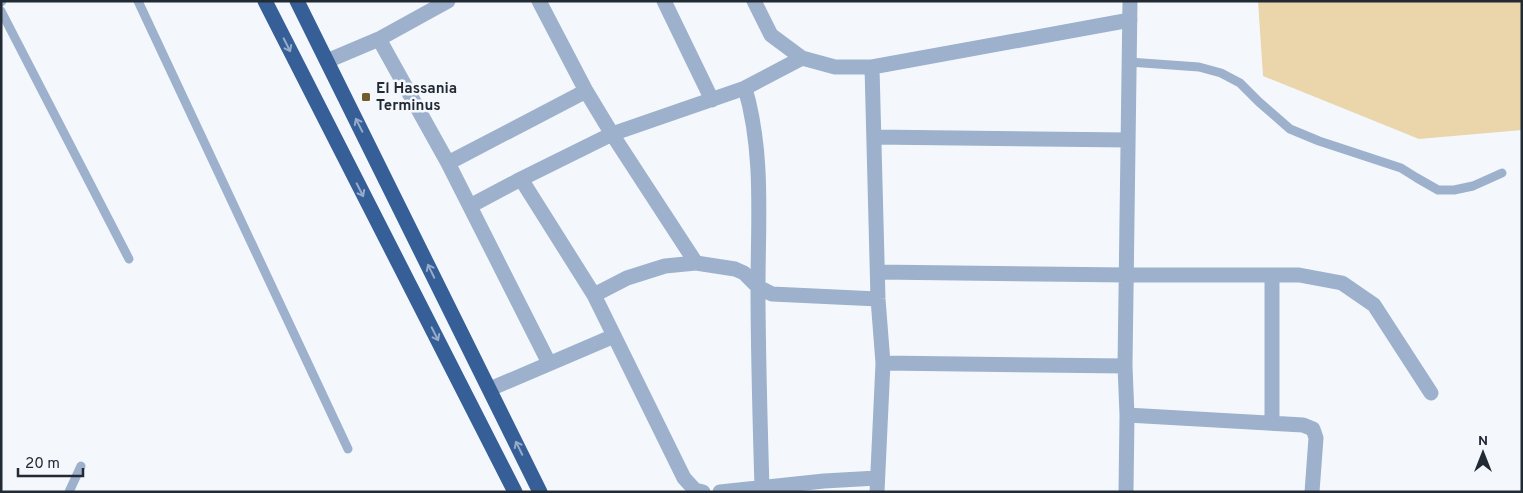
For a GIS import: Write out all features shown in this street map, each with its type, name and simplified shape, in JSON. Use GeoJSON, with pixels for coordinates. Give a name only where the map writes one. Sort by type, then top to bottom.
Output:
{"type":"FeatureCollection","features":[{"type":"Feature","properties":{"kind":"highway"},"geometry":{"type":"LineString","coordinates":[[265,1],[515,492]]}},
{"type":"Feature","properties":{"kind":"highway"},"geometry":{"type":"LineString","coordinates":[[296,1],[540,492]]}},
{"type":"Feature","properties":{"kind":"street"},"geometry":{"type":"LineString","coordinates":[[539,1],[586,91],[696,263]]}},
{"type":"Feature","properties":{"kind":"street"},"geometry":{"type":"LineString","coordinates":[[664,1],[712,100]]}},
{"type":"Feature","properties":{"kind":"street"},"geometry":{"type":"LineString","coordinates":[[754,1],[771,35],[802,58],[835,66],[872,67],[1130,20]]}},
{"type":"Feature","properties":{"kind":"street"},"geometry":{"type":"LineString","coordinates":[[1126,492],[1127,415],[1125,366],[1130,1]]}},
{"type":"Feature","properties":{"kind":"street"},"geometry":{"type":"LineString","coordinates":[[326,61],[379,39],[442,3]]}},
{"type":"Feature","properties":{"kind":"street"},"geometry":{"type":"LineString","coordinates":[[379,39],[448,163],[549,363]]}},
{"type":"Feature","properties":{"kind":"street"},"geometry":{"type":"LineString","coordinates":[[470,206],[612,134],[745,88],[802,58]]}},
{"type":"Feature","properties":{"kind":"street"},"geometry":{"type":"LineString","coordinates":[[720,492],[762,488],[877,485],[883,363],[878,300],[872,67]]}},
{"type":"Feature","properties":{"kind":"street"},"geometry":{"type":"LineString","coordinates":[[745,88],[755,132],[759,191],[758,287],[762,488]]}},
{"type":"Feature","properties":{"kind":"street"},"geometry":{"type":"LineString","coordinates":[[448,163],[586,91]]}},
{"type":"Feature","properties":{"kind":"street"},"geometry":{"type":"LineString","coordinates":[[874,137],[1128,140]]}},
{"type":"Feature","properties":{"kind":"street"},"geometry":{"type":"LineString","coordinates":[[521,179],[594,296],[684,478],[695,490],[703,492]]}},
{"type":"Feature","properties":{"kind":"street"},"geometry":{"type":"LineString","coordinates":[[594,296],[627,278],[665,266],[696,263],[735,269],[744,273],[758,287],[772,294],[878,300]]}},
{"type":"Feature","properties":{"kind":"street"},"geometry":{"type":"LineString","coordinates":[[878,272],[1299,275],[1342,283],[1374,304],[1431,392]]}},
{"type":"Feature","properties":{"kind":"street"},"geometry":{"type":"LineString","coordinates":[[1272,275],[1272,423]]}},
{"type":"Feature","properties":{"kind":"street"},"geometry":{"type":"LineString","coordinates":[[490,389],[614,336]]}},
{"type":"Feature","properties":{"kind":"street"},"geometry":{"type":"LineString","coordinates":[[883,363],[1125,366]]}},
{"type":"Feature","properties":{"kind":"street"},"geometry":{"type":"LineString","coordinates":[[1127,415],[1303,425],[1313,430],[1316,438],[1312,492]]}},
{"type":"Feature","properties":{"kind":"lane"},"geometry":{"type":"LineString","coordinates":[[138,1],[348,449]]}},
{"type":"Feature","properties":{"kind":"lane"},"geometry":{"type":"LineString","coordinates":[[1,11],[128,258]]}},
{"type":"Feature","properties":{"kind":"lane"},"geometry":{"type":"LineString","coordinates":[[1129,62],[1199,67],[1221,73],[1240,83],[1290,129],[1319,141],[1401,168],[1438,190],[1454,190],[1473,186],[1502,173]]}},
{"type":"Feature","properties":{"kind":"lane"},"geometry":{"type":"LineString","coordinates":[[69,492],[80,466]]}},
{"type":"Feature","properties":{"kind":"shaded area"},"geometry":{"type":"Polygon","coordinates":[[[1258,1],[1522,1],[1522,130],[1419,139],[1263,76],[1258,1]]]}},
{"type":"Feature","properties":{"kind":"place","name":"El Hassania Terminus"},"geometry":{"type":"Point","coordinates":[366,97]}}]}
